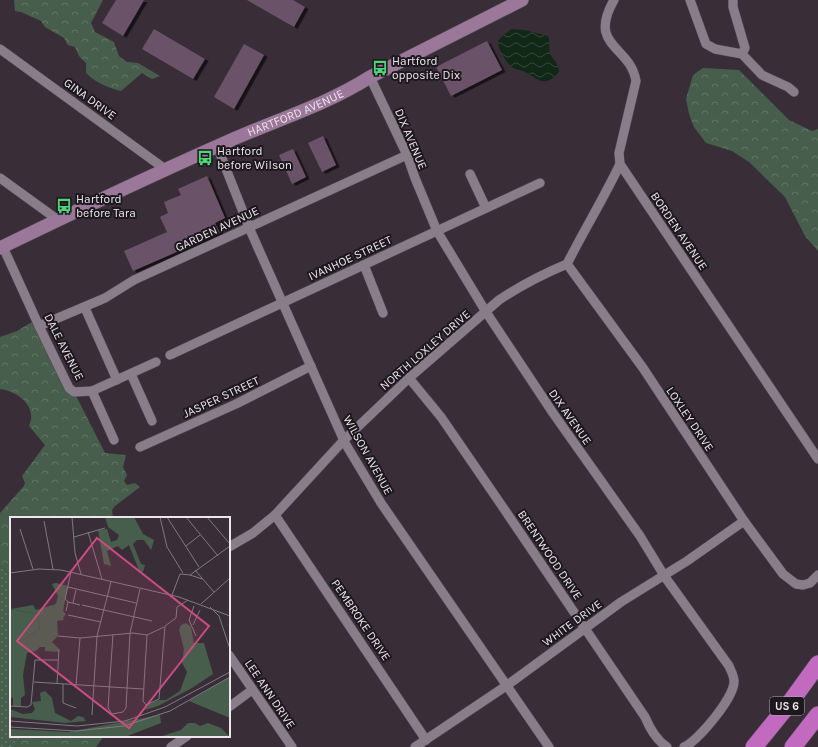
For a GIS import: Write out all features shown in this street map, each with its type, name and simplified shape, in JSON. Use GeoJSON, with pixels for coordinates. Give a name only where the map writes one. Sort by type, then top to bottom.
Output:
{"type":"FeatureCollection","features":[{"type":"Feature","properties":{"kind":"highway","name":"US 6"},"geometry":{"type":"LineString","coordinates":[[754,747],[789,704],[818,664]]}},
{"type":"Feature","properties":{"kind":"highway","name":"US 6"},"geometry":{"type":"LineString","coordinates":[[793,747],[818,715]]}},
{"type":"Feature","properties":{"kind":"main road","name":"HARTFORD AVENUE"},"geometry":{"type":"LineString","coordinates":[[1,247],[165,169],[354,87],[370,77],[522,0]]}},
{"type":"Feature","properties":{"kind":"street"},"geometry":{"type":"LineString","coordinates":[[567,264],[578,241],[609,188],[620,164],[618,160],[619,153],[636,81],[635,73],[631,66],[608,37],[605,30],[608,13],[614,0]]}},
{"type":"Feature","properties":{"kind":"street"},"geometry":{"type":"LineString","coordinates":[[690,0],[706,44],[715,49],[742,54],[762,75],[788,87],[794,92]]}},
{"type":"Feature","properties":{"kind":"street"},"geometry":{"type":"LineString","coordinates":[[733,0],[733,7],[745,48],[742,54]]}},
{"type":"Feature","properties":{"kind":"street","name":"GINA DRIVE"},"geometry":{"type":"LineString","coordinates":[[0,49],[165,169]]}},
{"type":"Feature","properties":{"kind":"street","name":"DIX AVENUE"},"geometry":{"type":"LineString","coordinates":[[370,77],[407,155],[437,231],[486,312],[552,413],[640,536],[664,574],[729,666],[734,681],[733,687],[727,699],[705,730],[694,741],[684,747]]}},
{"type":"Feature","properties":{"kind":"street","name":"WILSON AVENUE"},"geometry":{"type":"LineString","coordinates":[[217,146],[249,228],[344,440],[381,503],[549,747]]}},
{"type":"Feature","properties":{"kind":"street","name":"GARDEN AVENUE"},"geometry":{"type":"LineString","coordinates":[[39,326],[85,308],[105,298],[134,280],[407,155]]}},
{"type":"Feature","properties":{"kind":"street","name":"BORDEN AVENUE"},"geometry":{"type":"LineString","coordinates":[[620,164],[818,459]]}},
{"type":"Feature","properties":{"kind":"street"},"geometry":{"type":"LineString","coordinates":[[470,174],[486,208]]}},
{"type":"Feature","properties":{"kind":"street"},"geometry":{"type":"LineString","coordinates":[[0,178],[58,220]]}},
{"type":"Feature","properties":{"kind":"street","name":"IVANHOE STREET"},"geometry":{"type":"LineString","coordinates":[[170,355],[540,183]]}},
{"type":"Feature","properties":{"kind":"street","name":"DALE AVENUE"},"geometry":{"type":"LineString","coordinates":[[1,247],[69,388],[74,392],[92,391],[114,440]]}},
{"type":"Feature","properties":{"kind":"street","name":"NORTH LOXLEY DRIVE"},"geometry":{"type":"LineString","coordinates":[[230,546],[253,533],[275,515],[344,440],[409,378],[499,300],[511,291],[567,264]]}},
{"type":"Feature","properties":{"kind":"street","name":"LOXLEY DRIVE"},"geometry":{"type":"LineString","coordinates":[[567,264],[643,368],[744,521],[783,574],[796,584],[803,586],[810,583],[818,575]]}},
{"type":"Feature","properties":{"kind":"street"},"geometry":{"type":"LineString","coordinates":[[364,265],[383,313]]}},
{"type":"Feature","properties":{"kind":"street"},"geometry":{"type":"LineString","coordinates":[[85,308],[118,380]]}},
{"type":"Feature","properties":{"kind":"street"},"geometry":{"type":"LineString","coordinates":[[92,391],[156,362]]}},
{"type":"Feature","properties":{"kind":"street","name":"JASPER STREET"},"geometry":{"type":"LineString","coordinates":[[140,447],[236,404],[311,366]]}},
{"type":"Feature","properties":{"kind":"street"},"geometry":{"type":"LineString","coordinates":[[131,374],[152,421]]}},
{"type":"Feature","properties":{"kind":"street","name":"BRENTWOOD DRIVE"},"geometry":{"type":"LineString","coordinates":[[409,378],[441,418],[538,556],[585,629],[645,717],[651,731],[660,742],[667,747]]}},
{"type":"Feature","properties":{"kind":"street","name":"PEMBROKE DRIVE"},"geometry":{"type":"LineString","coordinates":[[275,515],[426,740]]}},
{"type":"Feature","properties":{"kind":"street","name":"WHITE DRIVE"},"geometry":{"type":"LineString","coordinates":[[415,747],[506,686],[621,602],[687,561],[744,521]]}},
{"type":"Feature","properties":{"kind":"street","name":"LEE ANN DRIVE"},"geometry":{"type":"LineString","coordinates":[[230,657],[292,747]]}},
{"type":"Feature","properties":{"kind":"street"},"geometry":{"type":"LineString","coordinates":[[230,705],[252,690]]}},
{"type":"Feature","properties":{"kind":"street"},"geometry":{"type":"LineString","coordinates":[[171,747],[186,737]]}},
{"type":"Feature","properties":{"kind":"green space"},"geometry":{"type":"Polygon","coordinates":[[[14,0],[103,0],[91,23],[95,32],[114,42],[119,56],[127,62],[138,63],[160,76],[152,79],[142,73],[121,91],[102,84],[86,73],[86,63],[79,56],[75,47],[68,45],[64,38],[45,27],[41,21],[21,12],[15,11],[14,0]]]}},
{"type":"Feature","properties":{"kind":"green space"},"geometry":{"type":"Polygon","coordinates":[[[703,68],[739,70],[789,120],[812,131],[818,129],[818,251],[805,236],[785,197],[749,162],[732,151],[706,143],[694,127],[689,114],[686,99],[693,75],[703,68]]]}},
{"type":"Feature","properties":{"kind":"green space"},"geometry":{"type":"Polygon","coordinates":[[[37,319],[105,453],[126,455],[123,467],[127,475],[124,481],[127,485],[135,483],[140,487],[115,506],[112,510],[113,517],[10,517],[10,574],[0,566],[0,513],[24,486],[25,483],[22,476],[45,445],[29,426],[31,412],[25,401],[7,390],[0,389],[0,337],[17,331],[37,319]]]}},
{"type":"Feature","properties":{"kind":"green space"},"geometry":{"type":"Polygon","coordinates":[[[0,566],[10,574],[10,737],[21,737],[15,747],[0,747],[0,566]]]}},
{"type":"Feature","properties":{"kind":"green space"},"geometry":{"type":"Polygon","coordinates":[[[21,737],[103,737],[96,747],[15,747],[21,737]]]}},
{"type":"Feature","properties":{"kind":"water"},"geometry":{"type":"Polygon","coordinates":[[[511,29],[525,30],[548,36],[550,53],[559,69],[559,72],[554,77],[549,80],[542,81],[525,72],[511,67],[508,64],[501,52],[498,42],[501,37],[511,29]]]}},
{"type":"Feature","properties":{"kind":"building"},"geometry":{"type":"Polygon","coordinates":[[[116,0],[144,0],[123,36],[102,23],[116,0]]]}},
{"type":"Feature","properties":{"kind":"building"},"geometry":{"type":"Polygon","coordinates":[[[247,0],[293,0],[305,7],[294,27],[247,0]]]}},
{"type":"Feature","properties":{"kind":"building"},"geometry":{"type":"Polygon","coordinates":[[[154,29],[205,59],[193,79],[142,49],[154,29]]]}},
{"type":"Feature","properties":{"kind":"building"},"geometry":{"type":"Polygon","coordinates":[[[487,41],[502,70],[451,96],[436,67],[487,41]]]}},
{"type":"Feature","properties":{"kind":"building"},"geometry":{"type":"Polygon","coordinates":[[[244,44],[264,55],[234,109],[214,97],[244,44]]]}},
{"type":"Feature","properties":{"kind":"building"},"geometry":{"type":"Polygon","coordinates":[[[323,136],[336,165],[322,172],[308,143],[323,136]]]}},
{"type":"Feature","properties":{"kind":"building"},"geometry":{"type":"Polygon","coordinates":[[[293,149],[306,177],[292,184],[279,155],[293,149]]]}},
{"type":"Feature","properties":{"kind":"building"},"geometry":{"type":"Polygon","coordinates":[[[207,176],[225,218],[215,223],[220,233],[133,271],[124,251],[167,232],[160,217],[168,213],[164,202],[181,195],[178,189],[207,176]]]}},
{"type":"Feature","properties":{"kind":"place","name":"Hartford opposite Dix"},"geometry":{"type":"Point","coordinates":[380,68]}},
{"type":"Feature","properties":{"kind":"place","name":"Hartford before Wilson"},"geometry":{"type":"Point","coordinates":[205,158]}},
{"type":"Feature","properties":{"kind":"place","name":"Hartford before Tara"},"geometry":{"type":"Point","coordinates":[64,206]}}]}
